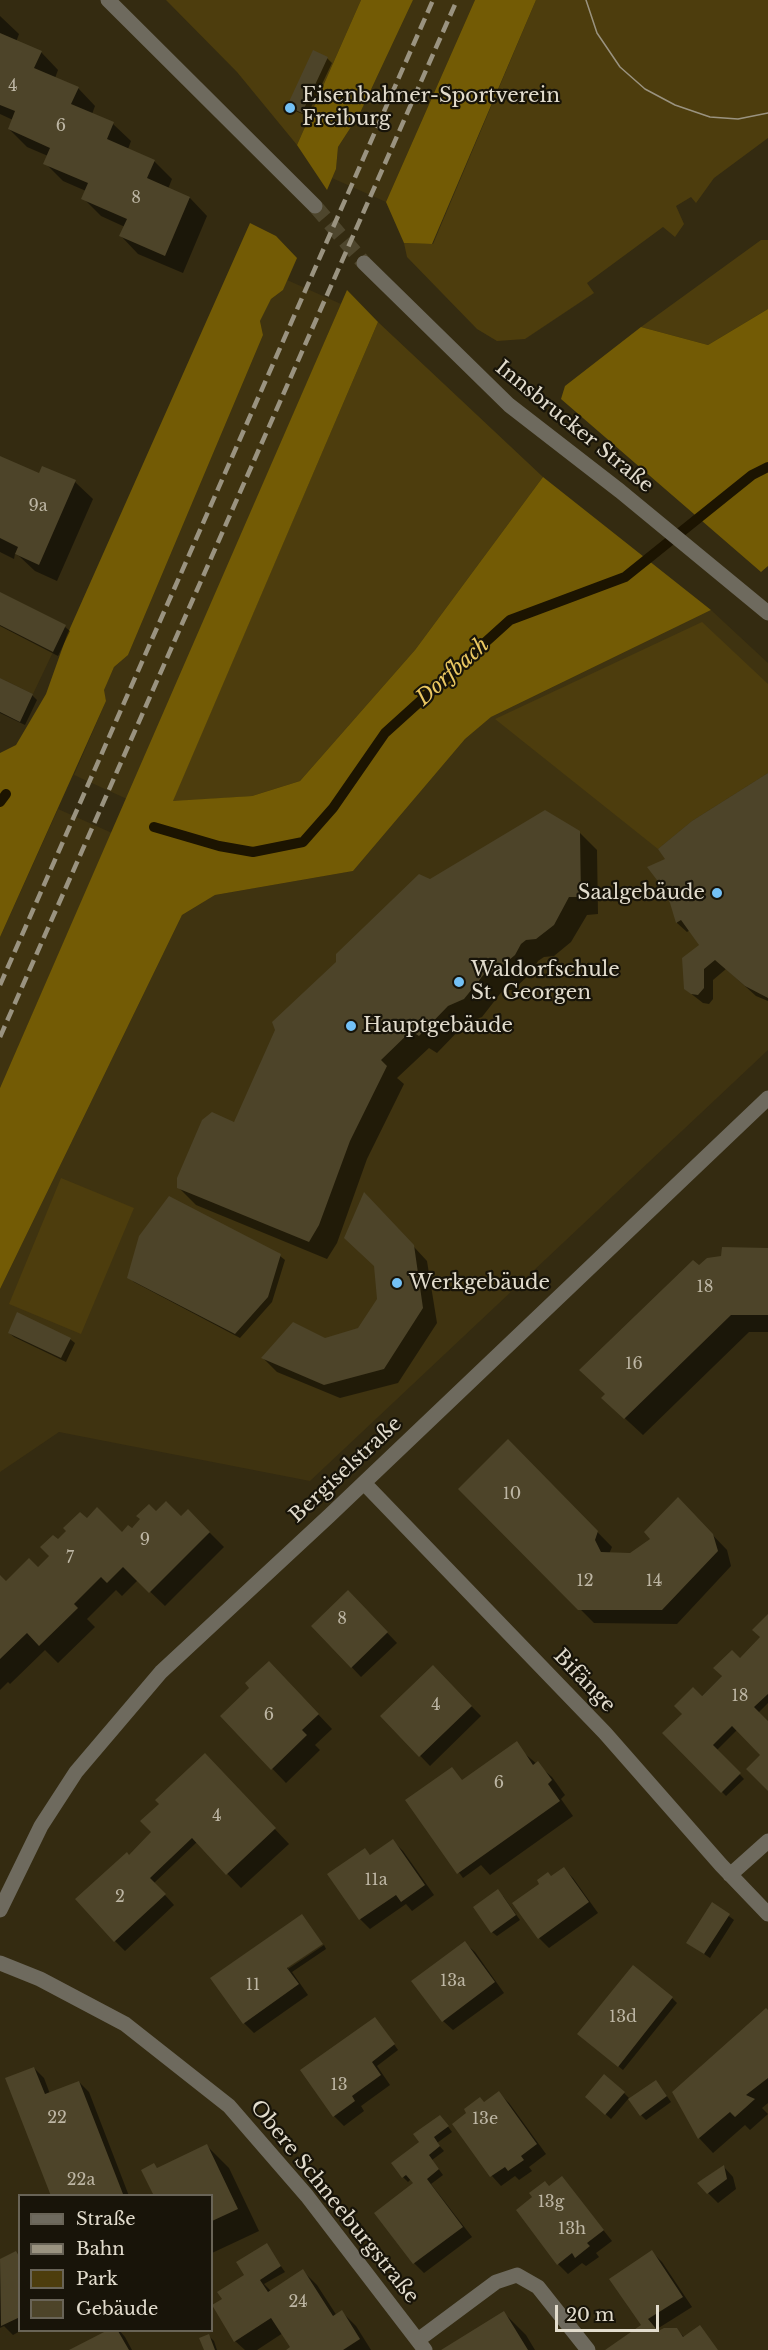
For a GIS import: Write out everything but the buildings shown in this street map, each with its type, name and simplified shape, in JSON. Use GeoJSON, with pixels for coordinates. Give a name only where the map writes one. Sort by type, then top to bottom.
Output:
{"type":"FeatureCollection","features":[{"type":"Feature","properties":{"kind":"street"},"geometry":{"type":"LineString","coordinates":[[108,0],[315,206]]}},
{"type":"Feature","properties":{"kind":"street","name":"Innsbrucker Straße"},"geometry":{"type":"LineString","coordinates":[[364,263],[509,405],[621,491],[768,613]]}},
{"type":"Feature","properties":{"kind":"street","name":"Bergiselstraße"},"geometry":{"type":"LineString","coordinates":[[0,1910],[41,1826],[76,1772],[161,1672],[364,1483],[768,1098]]}},
{"type":"Feature","properties":{"kind":"street","name":"Bifänge"},"geometry":{"type":"LineString","coordinates":[[364,1483],[604,1733],[730,1875],[768,1914]]}},
{"type":"Feature","properties":{"kind":"street"},"geometry":{"type":"LineString","coordinates":[[730,1875],[768,1841]]}},
{"type":"Feature","properties":{"kind":"street","name":"Obere Schneeburgstraße"},"geometry":{"type":"LineString","coordinates":[[0,1964],[40,1979],[125,2024],[229,2106],[307,2196],[422,2345],[496,2282],[517,2275],[538,2287],[588,2350]]}},
{"type":"Feature","properties":{"kind":"shaded area"},"geometry":{"type":"Polygon","coordinates":[[[361,0],[413,0],[360,113],[338,147],[336,169],[327,190],[297,145],[361,0]]]}},
{"type":"Feature","properties":{"kind":"shaded area"},"geometry":{"type":"Polygon","coordinates":[[[413,0],[475,0],[386,202],[332,178],[336,169],[338,147],[360,113],[413,0]]]}},
{"type":"Feature","properties":{"kind":"shaded area"},"geometry":{"type":"Polygon","coordinates":[[[475,0],[536,0],[432,244],[404,243],[386,202],[475,0]]]}},
{"type":"Feature","properties":{"kind":"shaded area"},"geometry":{"type":"Polygon","coordinates":[[[250,223],[276,236],[297,258],[283,290],[271,299],[260,321],[263,335],[128,655],[114,667],[104,690],[106,701],[0,937],[0,753],[16,745],[46,694],[67,635],[250,223]]]}},
{"type":"Feature","properties":{"kind":"shaded area"},"geometry":{"type":"Polygon","coordinates":[[[287,280],[341,304],[127,799],[74,775],[106,701],[103,690],[114,667],[128,655],[263,335],[260,321],[271,299],[283,290],[287,280]]]}},
{"type":"Feature","properties":{"kind":"shaded area"},"geometry":{"type":"Polygon","coordinates":[[[347,290],[378,322],[173,801],[252,796],[300,781],[415,650],[543,477],[711,610],[491,717],[465,739],[353,871],[215,895],[182,915],[0,1289],[0,1088],[347,290]]]}},
{"type":"Feature","properties":{"kind":"shaded area"},"geometry":{"type":"Polygon","coordinates":[[[768,309],[768,566],[761,572],[561,399],[565,386],[641,327],[708,345],[768,309]]]}},
{"type":"Feature","properties":{"kind":"shaded area","name":"Waldorfschule St. Georgen"},"geometry":{"type":"Polygon","coordinates":[[[711,610],[768,663],[768,1050],[310,1481],[59,1432],[0,1472],[0,1289],[182,915],[215,895],[353,871],[465,739],[491,717],[711,610]]]}},
{"type":"Feature","properties":{"kind":"shaded area"},"geometry":{"type":"Polygon","coordinates":[[[0,625],[53,652],[33,694],[0,678],[0,625]]]}},
{"type":"Feature","properties":{"kind":"shaded area"},"geometry":{"type":"Polygon","coordinates":[[[58,809],[112,833],[0,1088],[0,937],[58,809]]]}},
{"type":"Feature","properties":{"kind":"green space","name":"Eisenbahner-Sportverein Freiburg"},"geometry":{"type":"Polygon","coordinates":[[[166,0],[361,0],[297,145],[237,72],[166,0]]]}},
{"type":"Feature","properties":{"kind":"green space"},"geometry":{"type":"Polygon","coordinates":[[[536,0],[768,0],[768,138],[714,178],[696,203],[691,197],[676,206],[684,224],[675,237],[663,227],[587,283],[594,293],[525,339],[497,341],[477,329],[407,257],[404,243],[433,244],[536,0]]]}},
{"type":"Feature","properties":{"kind":"green space"},"geometry":{"type":"Polygon","coordinates":[[[761,240],[768,240],[768,309],[708,345],[641,327],[761,240]]]}},
{"type":"Feature","properties":{"kind":"green space"},"geometry":{"type":"Polygon","coordinates":[[[378,322],[543,477],[415,650],[300,781],[252,796],[172,802],[378,322]]]}},
{"type":"Feature","properties":{"kind":"green space"},"geometry":{"type":"Polygon","coordinates":[[[702,622],[768,684],[768,773],[692,821],[658,849],[495,719],[702,622]]]}},
{"type":"Feature","properties":{"kind":"green space"},"geometry":{"type":"Polygon","coordinates":[[[61,1178],[134,1208],[81,1334],[9,1304],[61,1178]]]}},
{"type":"Feature","properties":{"kind":"waterway","name":"Dorfbach"},"geometry":{"type":"LineString","coordinates":[[154,827],[219,846],[253,852],[303,842],[333,808],[385,733],[510,620],[625,577],[752,475],[768,467]]}},
{"type":"Feature","properties":{"kind":"waterway","name":"Dorfbach"},"geometry":{"type":"LineString","coordinates":[[0,802],[6,794]]}},
{"type":"Feature","properties":{"kind":"tunnel"},"geometry":{"type":"LineString","coordinates":[[315,206],[364,263]]}},
{"type":"Feature","properties":{"kind":"tram line"},"geometry":{"type":"LineString","coordinates":[[586,0],[597,33],[620,67],[645,89],[675,105],[710,117],[738,119],[768,113]]}},
{"type":"Feature","properties":{"kind":"railway"},"geometry":{"type":"LineString","coordinates":[[0,985],[433,0]]}},
{"type":"Feature","properties":{"kind":"railway"},"geometry":{"type":"LineString","coordinates":[[0,1037],[457,0]]}},
{"type":"Feature","properties":{"kind":"place","name":"Eisenbahner-Sportverein Freiburg"},"geometry":{"type":"Point","coordinates":[290,108]}},
{"type":"Feature","properties":{"kind":"place","name":"Saalgebäude"},"geometry":{"type":"Point","coordinates":[717,893]}},
{"type":"Feature","properties":{"kind":"place","name":"Waldorfschule St. Georgen"},"geometry":{"type":"Point","coordinates":[459,982]}},
{"type":"Feature","properties":{"kind":"place","name":"Hauptgebäude"},"geometry":{"type":"Point","coordinates":[351,1026]}},
{"type":"Feature","properties":{"kind":"place","name":"Werkgebäude"},"geometry":{"type":"Point","coordinates":[397,1283]}}]}
